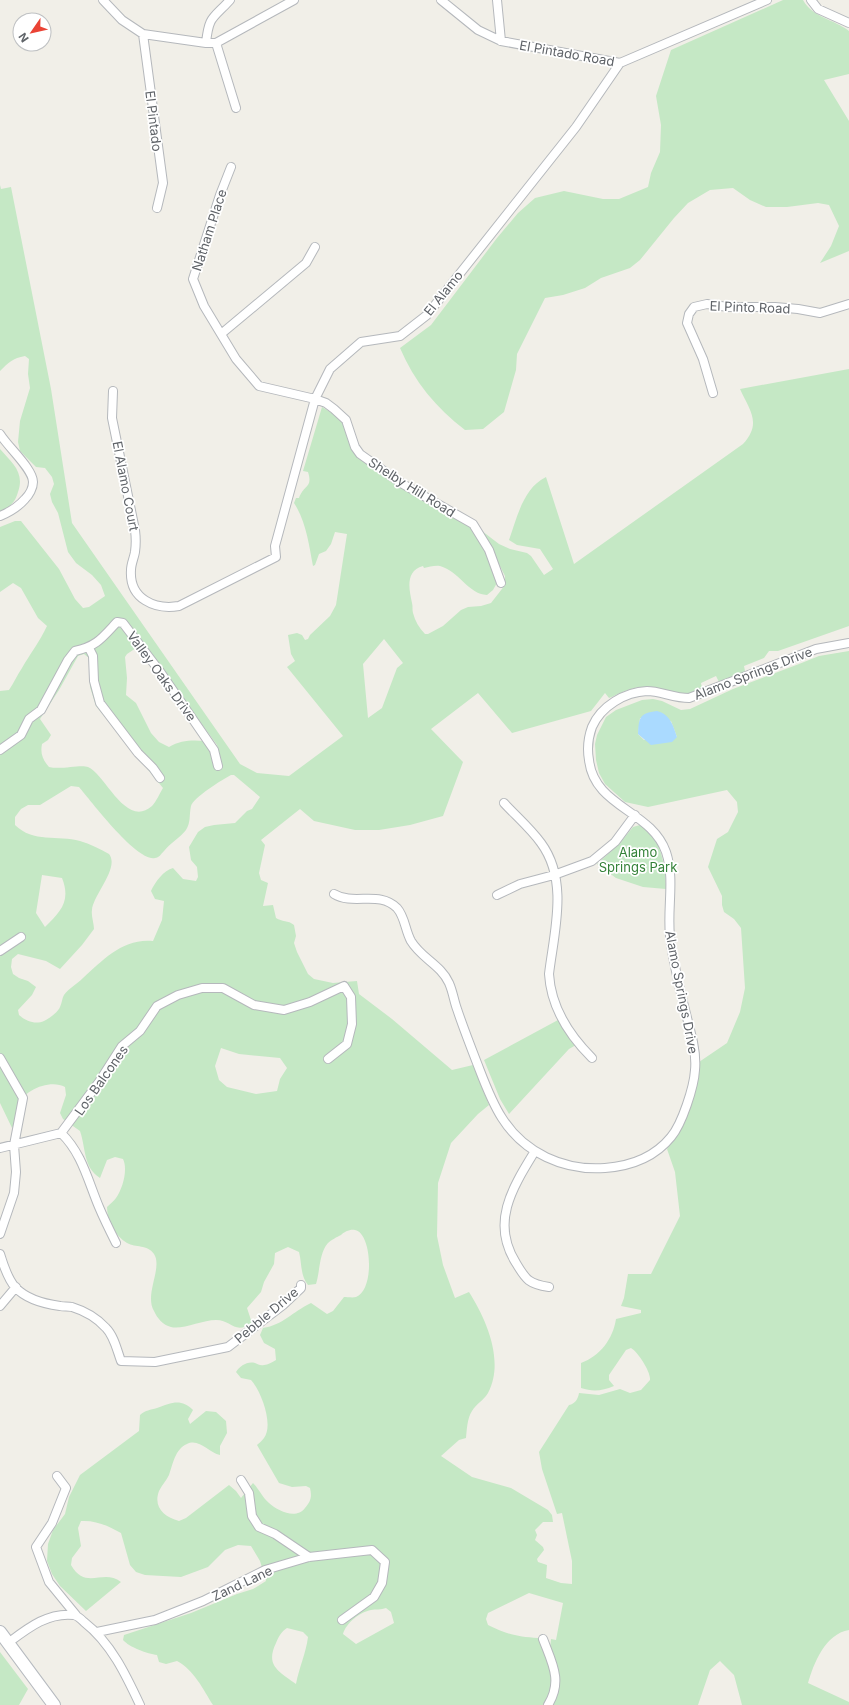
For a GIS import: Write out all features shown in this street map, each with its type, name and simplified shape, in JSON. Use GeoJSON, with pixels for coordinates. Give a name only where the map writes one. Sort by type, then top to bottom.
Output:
{"type":"FeatureCollection","features":[{"type":"Feature","properties":{"kind":"street"},"geometry":{"type":"LineString","coordinates":[[103,0],[122,20],[143,34],[206,44],[216,43],[294,0]]}},
{"type":"Feature","properties":{"kind":"street"},"geometry":{"type":"LineString","coordinates":[[206,44],[208,27],[213,16],[230,0]]}},
{"type":"Feature","properties":{"kind":"street","name":"El Pintado Road"},"geometry":{"type":"LineString","coordinates":[[441,0],[478,30],[501,42],[620,63],[767,0]]}},
{"type":"Feature","properties":{"kind":"street"},"geometry":{"type":"LineString","coordinates":[[497,0],[501,42]]}},
{"type":"Feature","properties":{"kind":"street"},"geometry":{"type":"LineString","coordinates":[[811,0],[818,9],[849,23]]}},
{"type":"Feature","properties":{"kind":"street","name":"El Pintado"},"geometry":{"type":"LineString","coordinates":[[143,34],[163,183],[157,208]]}},
{"type":"Feature","properties":{"kind":"street"},"geometry":{"type":"LineString","coordinates":[[216,43],[236,108]]}},
{"type":"Feature","properties":{"kind":"street","name":"El Alamo"},"geometry":{"type":"LineString","coordinates":[[276,556],[275,546],[315,399],[330,369],[361,342],[400,336],[427,315],[576,127],[620,63]]}},
{"type":"Feature","properties":{"kind":"street","name":"Natham Place"},"geometry":{"type":"LineString","coordinates":[[231,167],[220,195],[193,279],[204,306],[221,334],[236,358],[259,386],[315,399]]}},
{"type":"Feature","properties":{"kind":"street"},"geometry":{"type":"LineString","coordinates":[[221,334],[306,263],[315,247]]}},
{"type":"Feature","properties":{"kind":"street","name":"El Pinto Road"},"geometry":{"type":"LineString","coordinates":[[713,393],[703,359],[688,323],[689,314],[694,307],[707,304],[728,307],[775,307],[820,313],[849,304]]}},
{"type":"Feature","properties":{"kind":"street","name":"El Alamo Court"},"geometry":{"type":"LineString","coordinates":[[113,391],[112,418],[135,530],[136,543],[131,570],[132,582],[139,595],[145,601],[155,606],[169,608],[179,606],[276,556]]}},
{"type":"Feature","properties":{"kind":"street","name":"Shelby Hill Road"},"geometry":{"type":"LineString","coordinates":[[315,399],[330,406],[346,420],[355,447],[365,458],[401,484],[473,524],[489,550],[502,583]]}},
{"type":"Feature","properties":{"kind":"street"},"geometry":{"type":"LineString","coordinates":[[0,434],[9,448],[28,469],[33,483],[30,494],[20,505],[8,513],[0,516]]}},
{"type":"Feature","properties":{"kind":"street","name":"Valley Oaks Drive"},"geometry":{"type":"LineString","coordinates":[[0,750],[21,735],[29,719],[41,710],[68,660],[75,651],[89,648],[103,637],[117,622],[123,623],[160,673],[214,750],[218,766]]}},
{"type":"Feature","properties":{"kind":"street","name":"Alamo Springs Drive"},"geometry":{"type":"LineString","coordinates":[[334,894],[347,899],[380,899],[392,904],[398,909],[412,942],[426,958],[440,970],[447,980],[479,1067],[501,1118],[515,1135],[535,1151],[561,1164],[589,1169],[615,1168],[637,1162],[658,1150],[676,1130],[681,1120],[693,1082],[695,1068],[694,1042],[672,950],[669,907],[671,878],[666,851],[652,828],[614,802],[605,794],[596,781],[589,764],[588,744],[590,733],[597,718],[605,708],[631,694],[648,691],[680,698],[689,698],[816,649],[849,643]]}},
{"type":"Feature","properties":{"kind":"street"},"geometry":{"type":"LineString","coordinates":[[89,648],[93,656],[94,681],[100,703],[138,753],[153,768],[160,778]]}},
{"type":"Feature","properties":{"kind":"street"},"geometry":{"type":"LineString","coordinates":[[504,803],[541,842],[546,851],[554,875],[558,901],[549,974],[550,984],[555,1004],[566,1025],[581,1047],[592,1058]]}},
{"type":"Feature","properties":{"kind":"street"},"geometry":{"type":"LineString","coordinates":[[497,895],[520,884],[575,868],[600,856],[615,842],[635,815]]}},
{"type":"Feature","properties":{"kind":"street"},"geometry":{"type":"LineString","coordinates":[[0,951],[21,937]]}},
{"type":"Feature","properties":{"kind":"street","name":"Los Balcones"},"geometry":{"type":"LineString","coordinates":[[61,1133],[99,1082],[122,1046],[140,1031],[157,1006],[178,995],[202,988],[223,988],[254,1005],[284,1010],[310,1002],[344,986],[351,997],[352,1024],[347,1044],[328,1059]]}},
{"type":"Feature","properties":{"kind":"street"},"geometry":{"type":"LineString","coordinates":[[0,1058],[23,1098],[14,1145],[16,1172],[14,1194],[2,1218],[0,1234]]}},
{"type":"Feature","properties":{"kind":"street"},"geometry":{"type":"LineString","coordinates":[[0,1148],[61,1133],[71,1143],[116,1243]]}},
{"type":"Feature","properties":{"kind":"street"},"geometry":{"type":"LineString","coordinates":[[535,1151],[510,1195],[506,1207],[504,1227],[509,1249],[518,1267],[534,1284],[549,1287]]}},
{"type":"Feature","properties":{"kind":"street","name":"Pebble Drive"},"geometry":{"type":"LineString","coordinates":[[0,1254],[16,1287],[36,1300],[59,1306],[71,1307],[87,1313],[97,1319],[107,1328],[121,1361],[155,1362],[228,1347],[283,1305],[301,1288],[301,1286]]}},
{"type":"Feature","properties":{"kind":"street"},"geometry":{"type":"LineString","coordinates":[[0,1306],[16,1287]]}},
{"type":"Feature","properties":{"kind":"street"},"geometry":{"type":"LineString","coordinates":[[57,1476],[66,1488],[52,1523],[36,1547],[49,1582],[76,1615],[97,1632],[125,1673],[140,1705]]}},
{"type":"Feature","properties":{"kind":"street"},"geometry":{"type":"LineString","coordinates":[[241,1480],[249,1493],[252,1516],[259,1527],[274,1534],[309,1557]]}},
{"type":"Feature","properties":{"kind":"street","name":"Zand Lane"},"geometry":{"type":"LineString","coordinates":[[97,1632],[155,1620],[203,1601],[265,1570],[309,1557],[372,1550],[384,1562],[382,1583],[374,1597],[342,1620]]}},
{"type":"Feature","properties":{"kind":"street"},"geometry":{"type":"LineString","coordinates":[[8,1643],[31,1625],[47,1618],[60,1615],[76,1615]]}},
{"type":"Feature","properties":{"kind":"street"},"geometry":{"type":"LineString","coordinates":[[0,1632],[54,1705]]}},
{"type":"Feature","properties":{"kind":"street"},"geometry":{"type":"LineString","coordinates":[[543,1639],[556,1673],[554,1696],[548,1705]]}},
{"type":"Feature","properties":{"kind":"green space"},"geometry":{"type":"Polygon","coordinates":[[[783,0],[803,0],[812,11],[849,31],[849,74],[824,80],[849,121],[849,251],[820,263],[831,246],[839,226],[829,205],[818,203],[787,207],[766,207],[750,200],[733,188],[710,190],[688,203],[640,260],[630,268],[601,278],[585,288],[563,295],[545,298],[517,354],[516,370],[504,412],[483,429],[465,430],[454,422],[435,403],[419,383],[400,348],[431,325],[497,238],[518,213],[535,198],[564,191],[603,199],[619,199],[648,187],[651,173],[660,152],[661,125],[656,96],[671,50],[783,0]]]}},
{"type":"Feature","properties":{"kind":"green space"},"geometry":{"type":"Polygon","coordinates":[[[0,185],[1,189],[11,187],[51,389],[72,523],[240,764],[257,773],[289,776],[343,736],[287,667],[295,661],[291,654],[288,635],[297,633],[302,635],[305,640],[308,639],[310,635],[330,616],[336,605],[347,534],[335,532],[331,544],[326,551],[319,554],[315,565],[313,566],[304,525],[294,503],[296,498],[299,498],[309,484],[308,472],[303,471],[322,407],[337,416],[344,425],[352,448],[366,463],[413,495],[469,524],[492,562],[498,581],[493,590],[487,595],[474,591],[453,572],[440,566],[424,568],[423,566],[417,568],[413,572],[409,586],[413,612],[419,627],[425,634],[428,634],[443,626],[461,610],[468,607],[481,606],[491,603],[505,585],[505,576],[482,531],[499,544],[510,549],[527,553],[531,556],[544,575],[553,569],[540,549],[517,545],[509,540],[518,513],[526,496],[538,482],[546,477],[574,564],[743,444],[749,437],[753,423],[750,411],[740,389],[849,369],[849,626],[778,651],[769,651],[764,658],[744,666],[744,672],[719,682],[716,676],[701,683],[702,688],[695,692],[680,694],[638,687],[629,689],[609,698],[605,693],[591,711],[512,733],[478,693],[431,729],[463,762],[443,816],[410,825],[379,830],[355,830],[314,821],[300,809],[261,840],[265,845],[259,873],[261,880],[268,883],[263,906],[273,905],[276,918],[290,922],[294,925],[296,936],[294,943],[308,974],[314,979],[333,983],[357,981],[359,994],[392,1019],[452,1070],[473,1065],[489,1105],[478,1114],[451,1143],[438,1183],[437,1236],[443,1265],[455,1298],[469,1292],[482,1315],[491,1341],[495,1368],[493,1381],[488,1393],[470,1414],[466,1438],[459,1440],[441,1456],[472,1477],[511,1488],[548,1510],[552,1515],[553,1522],[543,1522],[535,1530],[537,1535],[535,1540],[543,1547],[544,1550],[537,1559],[538,1562],[547,1565],[546,1578],[561,1583],[572,1584],[572,1561],[562,1513],[557,1514],[542,1469],[539,1452],[569,1405],[576,1401],[579,1393],[599,1395],[620,1389],[630,1393],[641,1390],[650,1380],[650,1376],[644,1362],[631,1348],[626,1350],[609,1375],[609,1380],[614,1386],[605,1389],[590,1390],[581,1388],[581,1363],[594,1356],[609,1340],[616,1319],[641,1313],[641,1310],[621,1306],[624,1298],[628,1274],[651,1274],[680,1216],[675,1172],[667,1149],[676,1136],[699,1062],[727,1043],[740,1012],[745,988],[741,928],[734,919],[724,912],[722,896],[708,867],[717,839],[728,832],[738,812],[737,802],[727,790],[648,807],[625,802],[605,784],[599,773],[595,744],[597,735],[606,717],[616,710],[642,700],[653,699],[662,701],[681,710],[690,709],[733,689],[819,656],[849,651],[849,1630],[833,1637],[827,1643],[817,1658],[808,1683],[849,1702],[849,1705],[742,1705],[734,1675],[720,1661],[710,1670],[698,1705],[551,1705],[556,1696],[550,1649],[551,1639],[556,1640],[563,1603],[529,1593],[488,1613],[486,1619],[488,1625],[501,1631],[518,1636],[538,1638],[550,1664],[553,1678],[552,1691],[545,1705],[213,1705],[198,1680],[183,1665],[177,1661],[166,1664],[159,1662],[157,1655],[139,1650],[126,1643],[123,1640],[124,1635],[191,1613],[253,1589],[266,1581],[260,1561],[251,1546],[238,1545],[225,1550],[208,1567],[181,1577],[145,1575],[136,1572],[130,1565],[121,1533],[97,1523],[81,1521],[78,1528],[81,1546],[72,1558],[71,1565],[77,1573],[83,1577],[108,1577],[114,1578],[121,1582],[86,1611],[60,1586],[52,1574],[47,1561],[48,1544],[53,1530],[65,1514],[69,1497],[80,1475],[139,1431],[140,1415],[148,1410],[171,1403],[184,1404],[193,1410],[188,1419],[190,1424],[206,1411],[216,1412],[226,1421],[227,1433],[220,1446],[220,1455],[196,1443],[187,1444],[180,1449],[175,1457],[169,1475],[159,1491],[157,1502],[164,1514],[179,1521],[186,1518],[229,1485],[241,1498],[253,1483],[267,1501],[273,1506],[287,1513],[292,1514],[301,1512],[309,1503],[311,1494],[310,1488],[306,1486],[292,1487],[279,1483],[257,1445],[267,1432],[268,1425],[265,1408],[259,1392],[251,1380],[241,1378],[236,1372],[247,1363],[263,1365],[276,1360],[275,1349],[264,1343],[260,1335],[263,1328],[282,1321],[311,1303],[327,1314],[333,1311],[344,1297],[356,1297],[362,1292],[366,1284],[369,1274],[369,1262],[368,1251],[361,1233],[355,1230],[347,1231],[332,1240],[325,1247],[321,1257],[316,1284],[308,1285],[302,1273],[299,1252],[288,1247],[275,1253],[274,1264],[264,1282],[261,1292],[247,1308],[252,1323],[241,1328],[216,1320],[176,1328],[168,1326],[155,1314],[151,1304],[156,1266],[154,1254],[145,1247],[130,1244],[123,1240],[115,1232],[108,1217],[107,1207],[119,1194],[123,1184],[125,1168],[123,1159],[115,1157],[107,1160],[100,1178],[95,1174],[88,1163],[80,1131],[63,1119],[60,1113],[66,1095],[65,1087],[52,1084],[45,1085],[31,1091],[20,1101],[17,1107],[16,1120],[12,1128],[0,1103],[0,691],[9,690],[47,626],[38,618],[21,588],[13,583],[0,592],[0,527],[15,521],[21,521],[59,569],[75,599],[83,608],[89,607],[105,596],[101,585],[92,575],[76,563],[68,552],[58,513],[52,502],[50,494],[54,484],[52,477],[45,468],[36,467],[20,451],[18,442],[20,421],[30,388],[28,374],[29,359],[25,356],[17,358],[8,363],[0,371],[0,185]],[[127,622],[124,630],[136,648],[125,657],[127,678],[126,695],[136,703],[151,733],[159,742],[169,747],[187,741],[205,741],[210,749],[214,763],[221,762],[217,745],[127,622]],[[384,639],[363,664],[368,718],[382,708],[397,668],[403,663],[384,639]],[[84,654],[78,656],[59,690],[40,719],[51,735],[48,740],[42,744],[41,748],[42,757],[49,767],[88,767],[95,772],[125,806],[134,811],[143,811],[152,806],[163,788],[96,706],[90,687],[89,658],[84,654]],[[640,718],[638,734],[644,740],[677,737],[671,721],[640,718]],[[234,775],[222,780],[197,798],[191,806],[189,824],[186,830],[169,845],[160,856],[156,858],[147,857],[137,851],[126,841],[79,787],[71,786],[40,805],[28,805],[21,809],[15,817],[15,825],[22,831],[46,838],[72,839],[84,842],[109,854],[111,867],[109,874],[93,904],[92,912],[94,929],[82,945],[60,969],[46,961],[18,954],[12,959],[11,967],[13,974],[28,981],[36,987],[32,995],[18,1010],[19,1015],[28,1021],[37,1023],[46,1020],[54,1015],[59,1009],[63,996],[71,988],[114,952],[132,943],[153,941],[162,920],[164,901],[155,899],[151,891],[157,880],[166,871],[173,868],[183,879],[196,881],[198,877],[197,867],[191,860],[189,847],[198,832],[205,827],[235,823],[247,811],[252,809],[260,797],[234,775]],[[42,875],[36,913],[45,927],[56,916],[63,905],[65,899],[65,886],[62,878],[42,875]],[[221,1048],[215,1066],[219,1080],[227,1087],[256,1094],[277,1091],[280,1079],[287,1068],[280,1058],[239,1054],[221,1048]],[[386,1608],[367,1611],[358,1616],[350,1622],[343,1634],[356,1644],[394,1623],[391,1612],[386,1608]],[[287,1628],[278,1638],[273,1651],[273,1663],[279,1671],[296,1684],[308,1637],[303,1632],[287,1628]]]}},
{"type":"Feature","properties":{"kind":"green space"},"geometry":{"type":"Polygon","coordinates":[[[0,449],[13,463],[19,473],[20,485],[13,502],[9,507],[0,512],[0,449]]]}},
{"type":"Feature","properties":{"kind":"green space","name":"Alamo Springs Park"},"geometry":{"type":"Polygon","coordinates":[[[640,825],[653,836],[661,853],[665,872],[666,889],[643,887],[616,878],[597,864],[619,844],[633,827],[640,825]]]}},
{"type":"Feature","properties":{"kind":"green space"},"geometry":{"type":"Polygon","coordinates":[[[558,1020],[576,1045],[569,1049],[509,1114],[500,1099],[484,1060],[558,1020]]]}},
{"type":"Feature","properties":{"kind":"green space"},"geometry":{"type":"Polygon","coordinates":[[[0,1652],[28,1689],[19,1705],[0,1705],[0,1652]]]}},
{"type":"Feature","properties":{"kind":"water"},"geometry":{"type":"Polygon","coordinates":[[[657,711],[668,717],[677,737],[672,742],[651,745],[638,734],[639,724],[643,715],[657,711]]]}}]}
